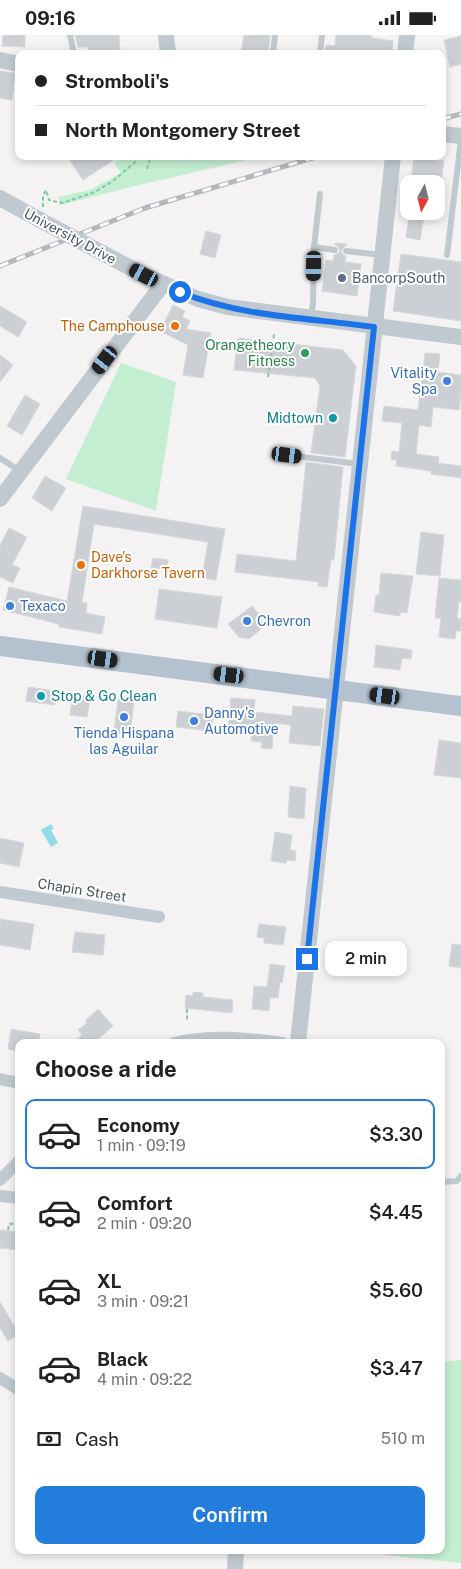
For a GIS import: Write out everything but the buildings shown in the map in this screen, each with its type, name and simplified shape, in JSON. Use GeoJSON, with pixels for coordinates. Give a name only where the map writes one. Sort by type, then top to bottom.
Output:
{"type":"FeatureCollection","features":[{"type":"Feature","properties":{"kind":"main road"},"geometry":{"type":"LineString","coordinates":[[0,646],[461,706]]}},
{"type":"Feature","properties":{"kind":"street"},"geometry":{"type":"LineString","coordinates":[[166,35],[168,50]]}},
{"type":"Feature","properties":{"kind":"street"},"geometry":{"type":"LineString","coordinates":[[405,50],[407,35]]}},
{"type":"Feature","properties":{"kind":"street"},"geometry":{"type":"LineString","coordinates":[[0,60],[15,63]]}},
{"type":"Feature","properties":{"kind":"street"},"geometry":{"type":"LineString","coordinates":[[446,134],[461,136]]}},
{"type":"Feature","properties":{"kind":"street"},"geometry":{"type":"LineString","coordinates":[[298,1039],[393,160]]}},
{"type":"Feature","properties":{"kind":"street","name":"University Drive"},"geometry":{"type":"LineString","coordinates":[[0,198],[42,215],[144,275],[198,299],[228,307],[311,319],[461,337]]}},
{"type":"Feature","properties":{"kind":"street"},"geometry":{"type":"LineString","coordinates":[[0,499],[163,284]]}},
{"type":"Feature","properties":{"kind":"street","name":"Chapin Street"},"geometry":{"type":"LineString","coordinates":[[0,892],[159,917]]}},
{"type":"Feature","properties":{"kind":"street"},"geometry":{"type":"LineString","coordinates":[[191,1039],[224,1036],[249,1039]]}},
{"type":"Feature","properties":{"kind":"street"},"geometry":{"type":"LineString","coordinates":[[0,1079],[15,1082]]}},
{"type":"Feature","properties":{"kind":"street"},"geometry":{"type":"LineString","coordinates":[[0,1180],[15,1165]]}},
{"type":"Feature","properties":{"kind":"street"},"geometry":{"type":"LineString","coordinates":[[0,1196],[15,1198]]}},
{"type":"Feature","properties":{"kind":"street"},"geometry":{"type":"LineString","coordinates":[[0,1378],[15,1387]]}},
{"type":"Feature","properties":{"kind":"street"},"geometry":{"type":"LineString","coordinates":[[235,1569],[236,1554]]}},
{"type":"Feature","properties":{"kind":"lane"},"geometry":{"type":"LineString","coordinates":[[70,35],[73,50]]}},
{"type":"Feature","properties":{"kind":"lane"},"geometry":{"type":"LineString","coordinates":[[273,50],[275,35]]}},
{"type":"Feature","properties":{"kind":"lane"},"geometry":{"type":"LineString","coordinates":[[320,50],[322,35]]}},
{"type":"Feature","properties":{"kind":"lane"},"geometry":{"type":"LineString","coordinates":[[447,255],[461,140]]}},
{"type":"Feature","properties":{"kind":"lane"},"geometry":{"type":"LineString","coordinates":[[311,319],[314,247],[320,194]]}},
{"type":"Feature","properties":{"kind":"lane"},"geometry":{"type":"LineString","coordinates":[[314,247],[335,249]]}},
{"type":"Feature","properties":{"kind":"lane"},"geometry":{"type":"LineString","coordinates":[[346,251],[382,255]]}},
{"type":"Feature","properties":{"kind":"lane"},"geometry":{"type":"LineString","coordinates":[[287,455],[360,464]]}},
{"type":"Feature","properties":{"kind":"lane"},"geometry":{"type":"LineString","coordinates":[[0,458],[21,472]]}},
{"type":"Feature","properties":{"kind":"lane"},"geometry":{"type":"LineString","coordinates":[[445,1182],[457,1181],[461,1177]]}},
{"type":"Feature","properties":{"kind":"path"},"geometry":{"type":"LineString","coordinates":[[42,215],[43,196],[46,190],[49,200],[62,203],[95,192],[112,181],[137,160]]}},
{"type":"Feature","properties":{"kind":"path"},"geometry":{"type":"LineString","coordinates":[[147,169],[150,160]]}},
{"type":"Feature","properties":{"kind":"path"},"geometry":{"type":"LineString","coordinates":[[268,377],[274,334]]}},
{"type":"Feature","properties":{"kind":"path"},"geometry":{"type":"LineString","coordinates":[[187,1009],[187,1022]]}},
{"type":"Feature","properties":{"kind":"path"},"geometry":{"type":"LineString","coordinates":[[8,1230],[9,1224],[15,1223]]}},
{"type":"Feature","properties":{"kind":"green space"},"geometry":{"type":"Polygon","coordinates":[[[118,160],[246,160],[60,205],[58,197],[90,190],[121,173],[114,163],[118,160]]]}},
{"type":"Feature","properties":{"kind":"green space"},"geometry":{"type":"Polygon","coordinates":[[[121,363],[176,382],[156,511],[66,479],[121,363]]]}},
{"type":"Feature","properties":{"kind":"green space"},"geometry":{"type":"Polygon","coordinates":[[[461,1360],[461,1563],[385,1555],[445,1554],[445,1362],[461,1360]]]}},
{"type":"Feature","properties":{"kind":"water"},"geometry":{"type":"Polygon","coordinates":[[[51,824],[54,829],[51,830],[58,843],[51,847],[41,830],[51,824]]]}},
{"type":"Feature","properties":{"kind":"railway"},"geometry":{"type":"LineString","coordinates":[[446,118],[461,114]]}},
{"type":"Feature","properties":{"kind":"railway"},"geometry":{"type":"LineString","coordinates":[[0,266],[145,208],[306,160]]}},
{"type":"Feature","properties":{"kind":"place","name":"BancorpSouth"},"geometry":{"type":"Point","coordinates":[342,278]}},
{"type":"Feature","properties":{"kind":"place","name":"The Camphouse"},"geometry":{"type":"Point","coordinates":[175,326]}},
{"type":"Feature","properties":{"kind":"place","name":"Orangetheory Fitness"},"geometry":{"type":"Point","coordinates":[305,353]}},
{"type":"Feature","properties":{"kind":"place","name":"Vitality Spa"},"geometry":{"type":"Point","coordinates":[447,381]}},
{"type":"Feature","properties":{"kind":"place","name":"Midtown"},"geometry":{"type":"Point","coordinates":[333,418]}},
{"type":"Feature","properties":{"kind":"place","name":"Dave's Darkhorse Tavern"},"geometry":{"type":"Point","coordinates":[81,565]}},
{"type":"Feature","properties":{"kind":"place","name":"Texaco"},"geometry":{"type":"Point","coordinates":[10,606]}},
{"type":"Feature","properties":{"kind":"place","name":"Chevron"},"geometry":{"type":"Point","coordinates":[247,621]}},
{"type":"Feature","properties":{"kind":"place","name":"Stop & Go Clean"},"geometry":{"type":"Point","coordinates":[41,696]}},
{"type":"Feature","properties":{"kind":"place","name":"Tienda Hispana las Aguilar"},"geometry":{"type":"Point","coordinates":[124,717]}},
{"type":"Feature","properties":{"kind":"place","name":"Danny's Automotive"},"geometry":{"type":"Point","coordinates":[194,721]}},
{"type":"Feature","properties":{"kind":"route"},"geometry":{"type":"LineString","coordinates":[[180,292],[198,299],[246,311],[374,327],[307,959]]}}]}
